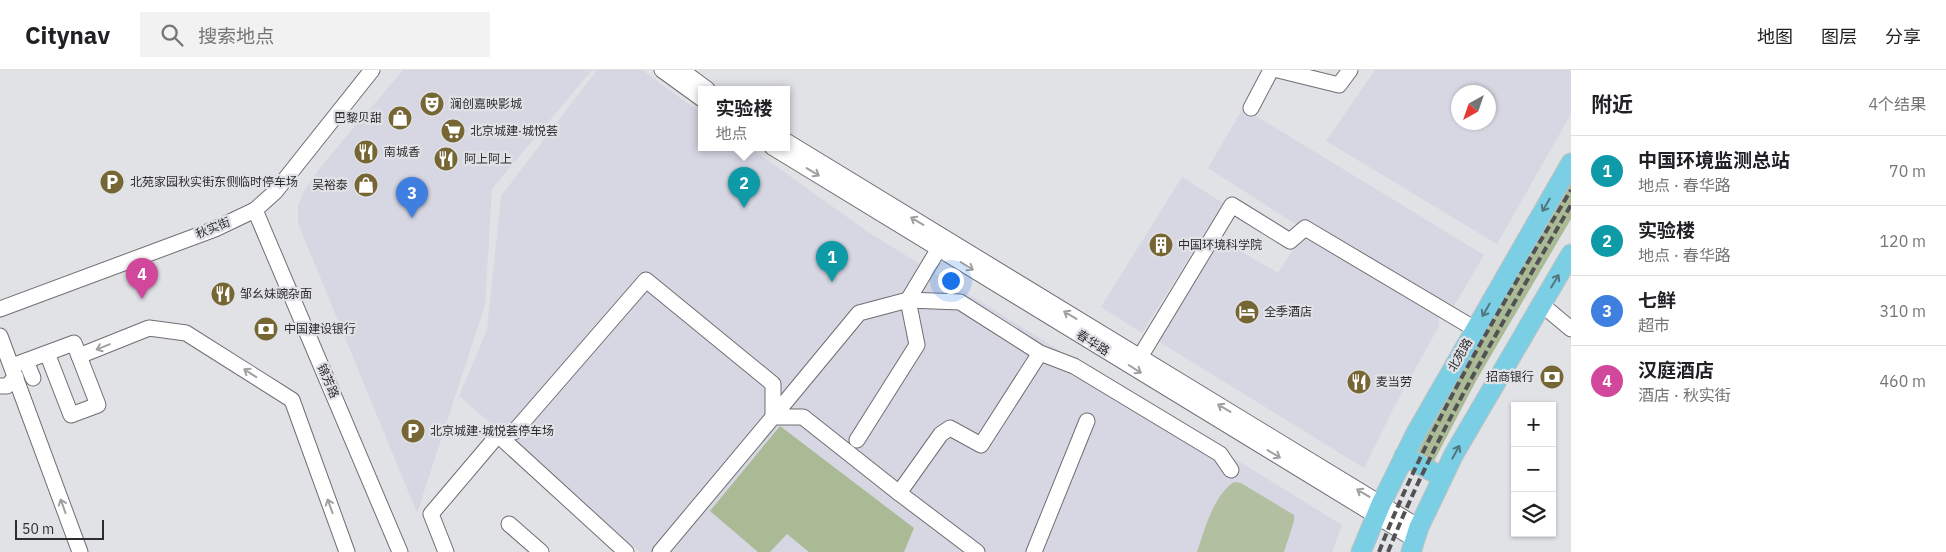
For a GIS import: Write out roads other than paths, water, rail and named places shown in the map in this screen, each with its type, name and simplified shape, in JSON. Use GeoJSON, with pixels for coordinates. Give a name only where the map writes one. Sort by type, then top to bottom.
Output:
{"type":"FeatureCollection","features":[{"type":"Feature","properties":{"kind":"main road","name":"北苑路"},"geometry":{"type":"LineString","coordinates":[[1361,552],[1378,510],[1404,456],[1571,163]]}},
{"type":"Feature","properties":{"kind":"main road"},"geometry":{"type":"LineString","coordinates":[[1415,539],[1442,477],[1571,254]]}},
{"type":"Feature","properties":{"kind":"main road"},"geometry":{"type":"LineString","coordinates":[[1404,456],[1442,477]]}},
{"type":"Feature","properties":{"kind":"street","name":"秋实街"},"geometry":{"type":"LineString","coordinates":[[0,309],[215,228],[255,210],[275,192],[372,70]]}},
{"type":"Feature","properties":{"kind":"street"},"geometry":{"type":"LineString","coordinates":[[662,70],[698,96]]}},
{"type":"Feature","properties":{"kind":"street"},"geometry":{"type":"LineString","coordinates":[[681,70],[703,86]]}},
{"type":"Feature","properties":{"kind":"street"},"geometry":{"type":"LineString","coordinates":[[1251,108],[1271,70]]}},
{"type":"Feature","properties":{"kind":"street"},"geometry":{"type":"LineString","coordinates":[[1278,70],[1339,85],[1350,70]]}},
{"type":"Feature","properties":{"kind":"street","name":"春华路"},"geometry":{"type":"LineString","coordinates":[[790,144],[942,243],[1378,510]]}},
{"type":"Feature","properties":{"kind":"street","name":"春华路"},"geometry":{"type":"LineString","coordinates":[[779,151],[1140,357],[1378,510],[1415,539]]}},
{"type":"Feature","properties":{"kind":"street"},"geometry":{"type":"LineString","coordinates":[[1140,357],[1232,205],[1290,241],[1305,228],[1475,329]]}},
{"type":"Feature","properties":{"kind":"street","name":"锦芳路"},"geometry":{"type":"LineString","coordinates":[[255,210],[400,552]]}},
{"type":"Feature","properties":{"kind":"street"},"geometry":{"type":"LineString","coordinates":[[861,463],[857,440],[917,345],[908,300],[942,243]]}},
{"type":"Feature","properties":{"kind":"street"},"geometry":{"type":"LineString","coordinates":[[446,552],[431,514],[498,435],[514,432],[646,280],[773,384],[773,417]]}},
{"type":"Feature","properties":{"kind":"street"},"geometry":{"type":"LineString","coordinates":[[660,552],[859,313],[908,300],[960,302],[1040,353],[1074,366],[1220,454],[1231,470]]}},
{"type":"Feature","properties":{"kind":"street"},"geometry":{"type":"LineString","coordinates":[[1541,304],[1571,329]]}},
{"type":"Feature","properties":{"kind":"street"},"geometry":{"type":"LineString","coordinates":[[79,356],[149,328],[186,333],[292,400],[347,552]]}},
{"type":"Feature","properties":{"kind":"street"},"geometry":{"type":"LineString","coordinates":[[0,336],[80,552]]}},
{"type":"Feature","properties":{"kind":"street"},"geometry":{"type":"LineString","coordinates":[[0,386],[7,386],[14,372],[26,361],[74,342],[98,405],[71,415],[47,353]]}},
{"type":"Feature","properties":{"kind":"street"},"geometry":{"type":"LineString","coordinates":[[899,493],[941,434],[950,428],[981,445],[1040,353]]}},
{"type":"Feature","properties":{"kind":"street"},"geometry":{"type":"LineString","coordinates":[[26,361],[33,378]]}},
{"type":"Feature","properties":{"kind":"street"},"geometry":{"type":"LineString","coordinates":[[773,417],[803,418],[977,552]]}},
{"type":"Feature","properties":{"kind":"street"},"geometry":{"type":"LineString","coordinates":[[1034,552],[1087,421]]}},
{"type":"Feature","properties":{"kind":"street"},"geometry":{"type":"LineString","coordinates":[[498,435],[626,552]]}},
{"type":"Feature","properties":{"kind":"street"},"geometry":{"type":"LineString","coordinates":[[834,442],[857,440]]}},
{"type":"Feature","properties":{"kind":"street"},"geometry":{"type":"LineString","coordinates":[[509,524],[541,552]]}},
{"type":"Feature","properties":{"kind":"railway"},"geometry":{"type":"LineString","coordinates":[[1379,552],[1420,458],[1443,412],[1493,322],[1571,190]]}},
{"type":"Feature","properties":{"kind":"railway"},"geometry":{"type":"LineString","coordinates":[[1388,552],[1407,507],[1450,419],[1571,205]]}},
{"type":"Feature","properties":{"kind":"place","name":"澜创嘉映影城"},"geometry":{"type":"Point","coordinates":[432,104]}},
{"type":"Feature","properties":{"kind":"place","name":"巴黎贝甜"},"geometry":{"type":"Point","coordinates":[400,118]}},
{"type":"Feature","properties":{"kind":"place","name":"北京城建·城悦荟"},"geometry":{"type":"Point","coordinates":[453,131]}},
{"type":"Feature","properties":{"kind":"place","name":"南城香"},"geometry":{"type":"Point","coordinates":[366,152]}},
{"type":"Feature","properties":{"kind":"place","name":"阿上阿上"},"geometry":{"type":"Point","coordinates":[446,159]}},
{"type":"Feature","properties":{"kind":"place","name":"北苑家园秋实街东侧临时停车场"},"geometry":{"type":"Point","coordinates":[112,182]}},
{"type":"Feature","properties":{"kind":"place","name":"吴裕泰"},"geometry":{"type":"Point","coordinates":[366,185]}},
{"type":"Feature","properties":{"kind":"place","name":"实验楼"},"geometry":{"type":"Point","coordinates":[744,208]}},
{"type":"Feature","properties":{"kind":"place","name":"七鲜"},"geometry":{"type":"Point","coordinates":[412,218]}},
{"type":"Feature","properties":{"kind":"place","name":"中国环境科学院"},"geometry":{"type":"Point","coordinates":[1161,245]}},
{"type":"Feature","properties":{"kind":"place","name":"中国环境监测总站"},"geometry":{"type":"Point","coordinates":[832,282]}},
{"type":"Feature","properties":{"kind":"place","name":"邹幺妹豌杂面"},"geometry":{"type":"Point","coordinates":[223,294]}},
{"type":"Feature","properties":{"kind":"place","name":"汉庭酒店"},"geometry":{"type":"Point","coordinates":[142,299]}},
{"type":"Feature","properties":{"kind":"place","name":"全季酒店"},"geometry":{"type":"Point","coordinates":[1247,312]}},
{"type":"Feature","properties":{"kind":"place","name":"中国建设银行"},"geometry":{"type":"Point","coordinates":[266,329]}},
{"type":"Feature","properties":{"kind":"place","name":"招商银行"},"geometry":{"type":"Point","coordinates":[1552,377]}},
{"type":"Feature","properties":{"kind":"place","name":"麦当劳"},"geometry":{"type":"Point","coordinates":[1359,382]}},
{"type":"Feature","properties":{"kind":"place","name":"北京城建·城悦荟停车场"},"geometry":{"type":"Point","coordinates":[413,431]}}]}
